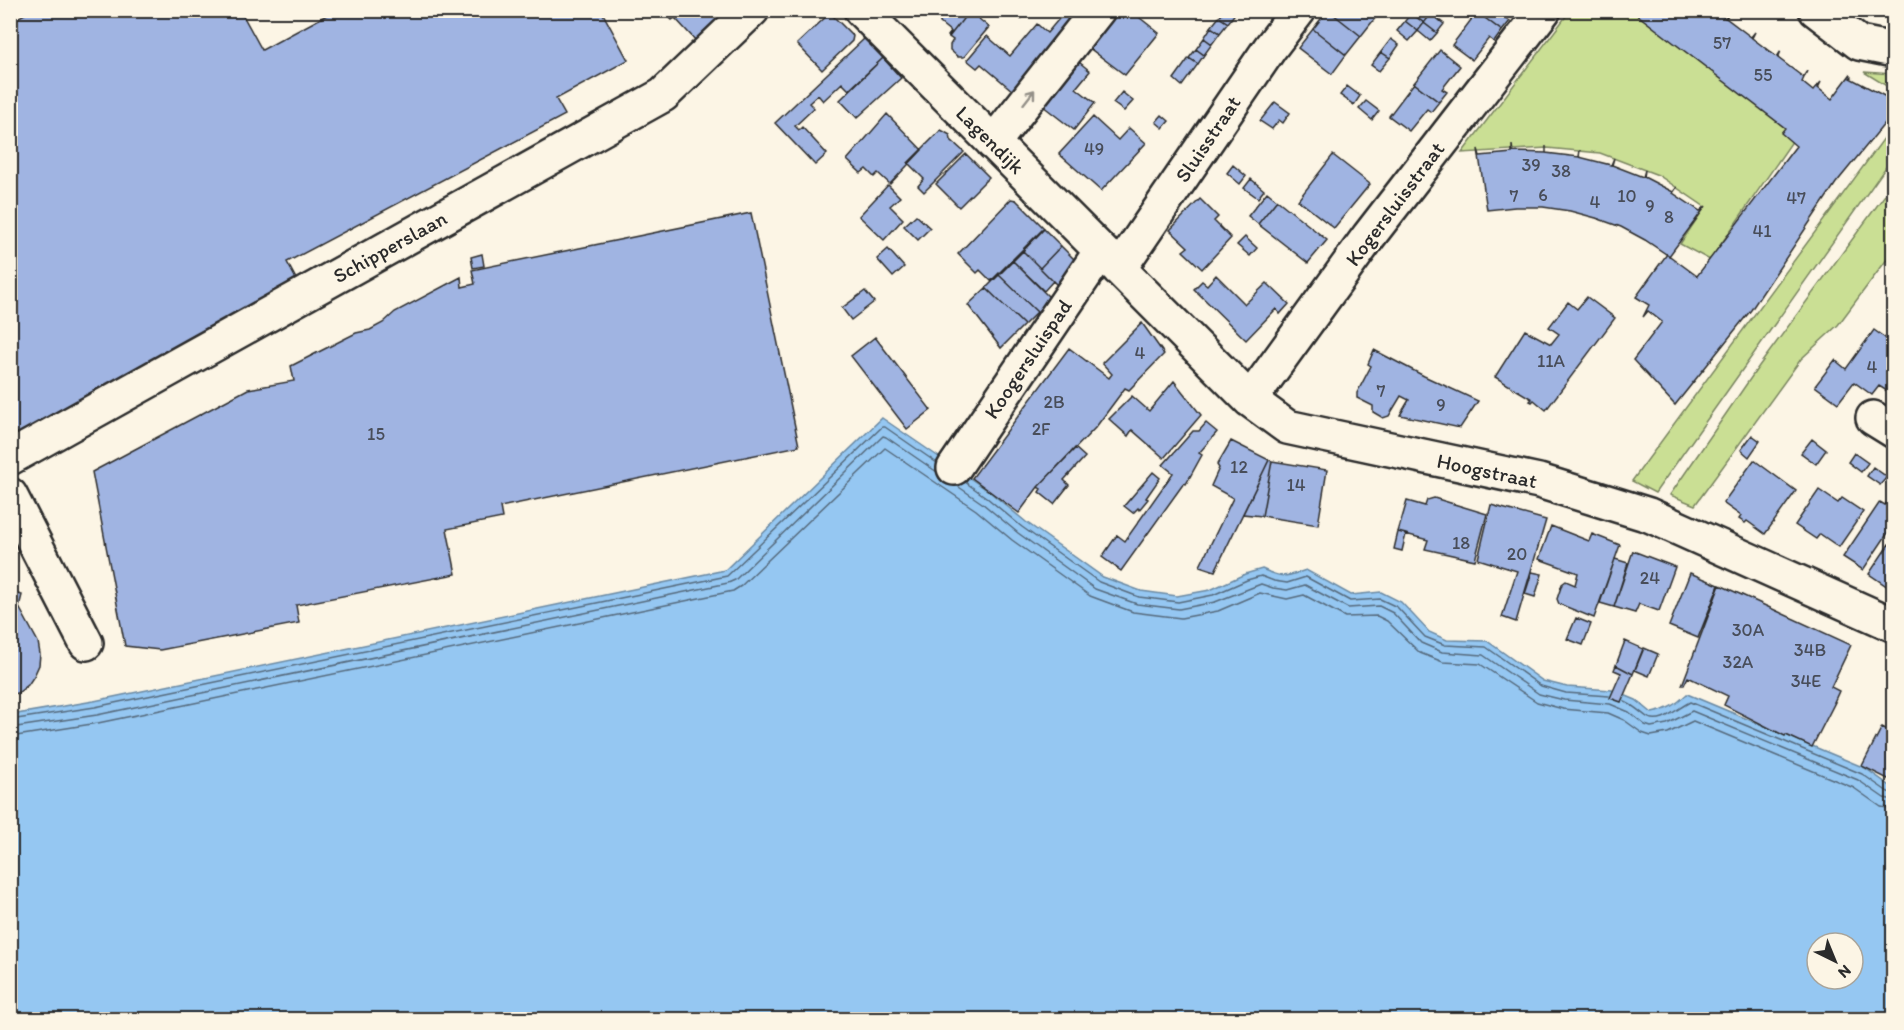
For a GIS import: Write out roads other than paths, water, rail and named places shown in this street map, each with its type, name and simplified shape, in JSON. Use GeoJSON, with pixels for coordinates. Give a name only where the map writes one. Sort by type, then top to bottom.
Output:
{"type":"FeatureCollection","features":[{"type":"Feature","properties":{"kind":"street","name":"Schipperslaan"},"geometry":{"type":"LineString","coordinates":[[10,458],[663,95],[752,10]]}},
{"type":"Feature","properties":{"kind":"street","name":"Lagendijk"},"geometry":{"type":"LineString","coordinates":[[861,10],[1110,260]]}},
{"type":"Feature","properties":{"kind":"street"},"geometry":{"type":"LineString","coordinates":[[993,143],[1098,10]]}},
{"type":"Feature","properties":{"kind":"street","name":"Sluisstraat"},"geometry":{"type":"LineString","coordinates":[[1110,260],[1299,10]]}},
{"type":"Feature","properties":{"kind":"street","name":"Kogersluisstraat"},"geometry":{"type":"LineString","coordinates":[[1250,400],[1369,236],[1544,10]]}},
{"type":"Feature","properties":{"kind":"street"},"geometry":{"type":"LineString","coordinates":[[1816,10],[1859,43],[1893,50]]}},
{"type":"Feature","properties":{"kind":"street","name":"Hoogstraat"},"geometry":{"type":"LineString","coordinates":[[1110,260],[1250,400],[1287,427],[1539,482],[1649,515],[1893,625]]}},
{"type":"Feature","properties":{"kind":"street","name":"Koogersluispad"},"geometry":{"type":"LineString","coordinates":[[954,468],[1110,260]]}},
{"type":"Feature","properties":{"kind":"street"},"geometry":{"type":"LineString","coordinates":[[10,495],[86,643]]}},
{"type":"Feature","properties":{"kind":"water"},"geometry":{"type":"Polygon","coordinates":[[[882,418],[990,492],[1026,522],[1103,577],[1141,591],[1177,596],[1210,590],[1262,569],[1284,576],[1306,570],[1351,595],[1381,592],[1401,602],[1429,632],[1447,640],[1487,641],[1543,681],[1567,687],[1612,690],[1636,700],[1652,713],[1662,711],[1687,694],[1865,768],[1893,788],[1893,1019],[11,1020],[11,715],[94,701],[725,570],[882,418]]]}}]}
